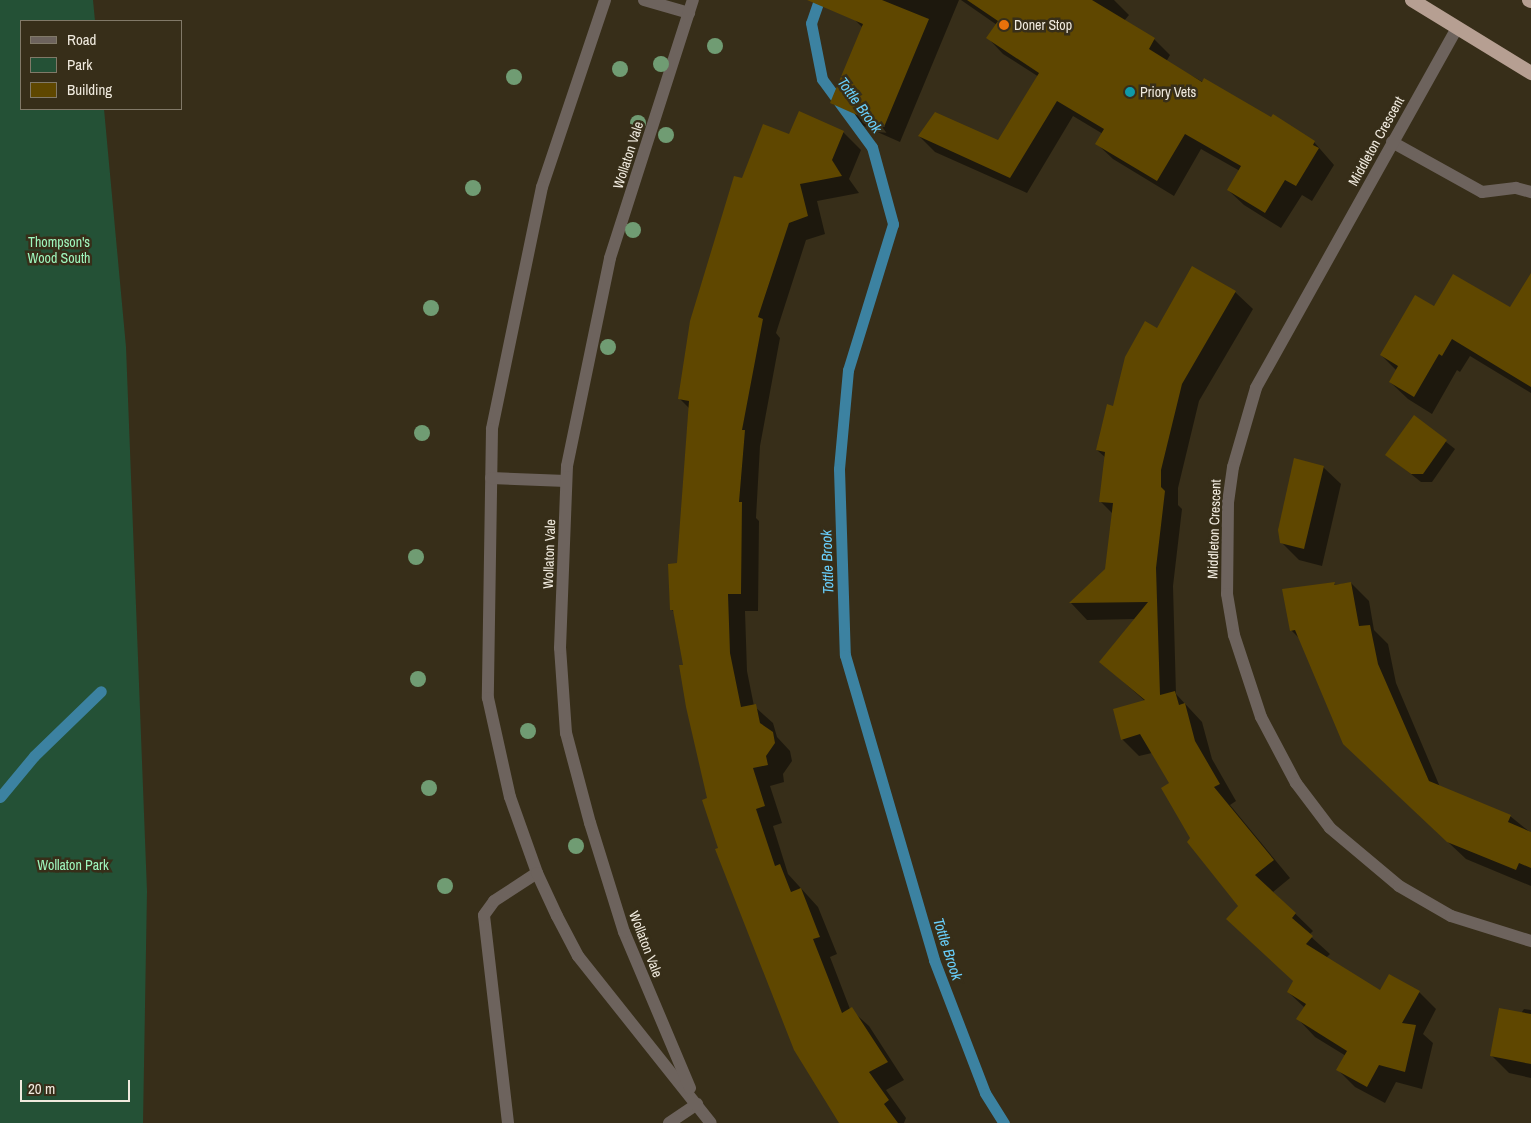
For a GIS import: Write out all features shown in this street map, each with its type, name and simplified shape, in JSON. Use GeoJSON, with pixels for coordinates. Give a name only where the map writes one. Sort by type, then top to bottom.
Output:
{"type":"FeatureCollection","features":[{"type":"Feature","properties":{"kind":"highway"},"geometry":{"type":"LineString","coordinates":[[1412,0],[1531,73]]}},
{"type":"Feature","properties":{"kind":"street","name":"Wollaton Vale"},"geometry":{"type":"LineString","coordinates":[[605,0],[542,187],[492,429],[488,698],[510,797],[537,873],[578,956],[711,1123]]}},
{"type":"Feature","properties":{"kind":"street"},"geometry":{"type":"LineString","coordinates":[[644,0],[689,13]]}},
{"type":"Feature","properties":{"kind":"street","name":"Wollaton Vale"},"geometry":{"type":"LineString","coordinates":[[693,0],[610,258],[566,481],[560,648],[566,733],[624,932],[697,1104]]}},
{"type":"Feature","properties":{"kind":"street","name":"Middleton Crescent"},"geometry":{"type":"LineString","coordinates":[[1457,28],[1256,388],[1242,428],[1233,467],[1226,552],[1227,594],[1234,635],[1257,708],[1273,745],[1296,783],[1330,828],[1400,886],[1451,916],[1531,941]]}},
{"type":"Feature","properties":{"kind":"street"},"geometry":{"type":"LineString","coordinates":[[1392,142],[1482,192],[1516,188],[1531,192]]}},
{"type":"Feature","properties":{"kind":"street"},"geometry":{"type":"LineString","coordinates":[[491,478],[566,481]]}},
{"type":"Feature","properties":{"kind":"street"},"geometry":{"type":"LineString","coordinates":[[508,1123],[484,915],[494,901],[537,873]]}},
{"type":"Feature","properties":{"kind":"street"},"geometry":{"type":"LineString","coordinates":[[669,1123],[697,1104]]}},
{"type":"Feature","properties":{"kind":"green space","name":"Wollaton Park"},"geometry":{"type":"Polygon","coordinates":[[[0,0],[93,0],[95,20],[20,20],[20,110],[104,110],[126,347],[147,891],[143,1123],[0,1123],[0,0]]]}},
{"type":"Feature","properties":{"kind":"building"},"geometry":{"type":"Polygon","coordinates":[[[807,0],[882,0],[929,19],[884,127],[830,103],[863,24],[807,0]]]}},
{"type":"Feature","properties":{"kind":"building"},"geometry":{"type":"Polygon","coordinates":[[[967,0],[1092,0],[1155,38],[1149,49],[1202,82],[1204,78],[1271,117],[1273,114],[1315,141],[1313,145],[1319,148],[1296,186],[1285,180],[1265,213],[1227,190],[1241,166],[1185,134],[1157,181],[1095,144],[1104,129],[1057,101],[1010,178],[918,136],[935,112],[998,140],[1039,73],[986,38],[998,21],[967,0]]]}},
{"type":"Feature","properties":{"kind":"building"},"geometry":{"type":"Polygon","coordinates":[[[799,111],[844,131],[832,160],[842,176],[800,184],[808,216],[789,223],[758,317],[763,319],[742,430],[745,430],[739,502],[742,502],[741,594],[728,594],[730,653],[741,707],[756,704],[760,723],[773,732],[775,743],[766,756],[768,765],[753,768],[765,806],[756,809],[775,866],[780,864],[791,892],[801,888],[820,937],[813,939],[842,1013],[852,1007],[888,1062],[869,1072],[889,1100],[884,1104],[898,1123],[839,1123],[794,1050],[715,849],[718,848],[702,800],[707,798],[686,707],[679,665],[683,665],[673,610],[670,610],[668,564],[677,563],[689,401],[678,399],[690,321],[734,176],[742,178],[763,124],[789,134],[799,111]]]}},
{"type":"Feature","properties":{"kind":"building"},"geometry":{"type":"Polygon","coordinates":[[[1192,266],[1236,291],[1182,384],[1161,470],[1161,487],[1165,491],[1156,568],[1160,695],[1175,691],[1179,705],[1185,703],[1195,741],[1220,784],[1214,787],[1274,860],[1255,875],[1296,913],[1292,918],[1313,936],[1306,944],[1380,990],[1389,974],[1420,991],[1402,1023],[1416,1025],[1405,1072],[1379,1065],[1367,1087],[1336,1070],[1347,1051],[1296,1019],[1306,1004],[1287,992],[1293,981],[1226,919],[1238,906],[1187,842],[1190,838],[1161,788],[1169,783],[1140,734],[1121,740],[1113,709],[1145,700],[1099,662],[1148,602],[1069,603],[1105,569],[1113,503],[1099,502],[1105,452],[1096,450],[1107,404],[1113,406],[1125,357],[1145,321],[1157,328],[1192,266]]]}},
{"type":"Feature","properties":{"kind":"building"},"geometry":{"type":"Polygon","coordinates":[[[1531,273],[1531,387],[1452,339],[1442,356],[1439,354],[1414,397],[1389,382],[1398,366],[1380,355],[1415,295],[1434,306],[1453,274],[1510,307],[1531,273]]]}},
{"type":"Feature","properties":{"kind":"building"},"geometry":{"type":"Polygon","coordinates":[[[1414,415],[1447,440],[1423,474],[1411,474],[1385,455],[1414,415]]]}},
{"type":"Feature","properties":{"kind":"building"},"geometry":{"type":"Polygon","coordinates":[[[1294,458],[1324,466],[1304,549],[1280,543],[1278,530],[1294,458]]]}},
{"type":"Feature","properties":{"kind":"building"},"geometry":{"type":"Polygon","coordinates":[[[1335,582],[1334,585],[1351,582],[1359,626],[1370,625],[1378,664],[1429,781],[1511,815],[1508,822],[1531,832],[1531,868],[1519,863],[1516,870],[1447,842],[1343,744],[1295,630],[1290,631],[1282,589],[1335,582]]]}},
{"type":"Feature","properties":{"kind":"building"},"geometry":{"type":"Polygon","coordinates":[[[1499,1008],[1531,1014],[1531,1064],[1490,1056],[1499,1008]]]}},
{"type":"Feature","properties":{"kind":"waterway","name":"Tottle Brook"},"geometry":{"type":"LineString","coordinates":[[819,0],[811,23],[822,79],[872,147],[893,224],[848,370],[839,469],[845,655],[934,960],[985,1093],[1004,1123]]}},
{"type":"Feature","properties":{"kind":"waterway"},"geometry":{"type":"LineString","coordinates":[[0,797],[34,756],[101,691]]}},
{"type":"Feature","properties":{"kind":"place","name":"Doner Stop"},"geometry":{"type":"Point","coordinates":[1004,25]}},
{"type":"Feature","properties":{"kind":"place","name":"Priory Vets"},"geometry":{"type":"Point","coordinates":[1130,92]}},
{"type":"Feature","properties":{"kind":"park label","name":"Thompson's Wood South"},"geometry":{"type":"Point","coordinates":[59,250]}}]}
